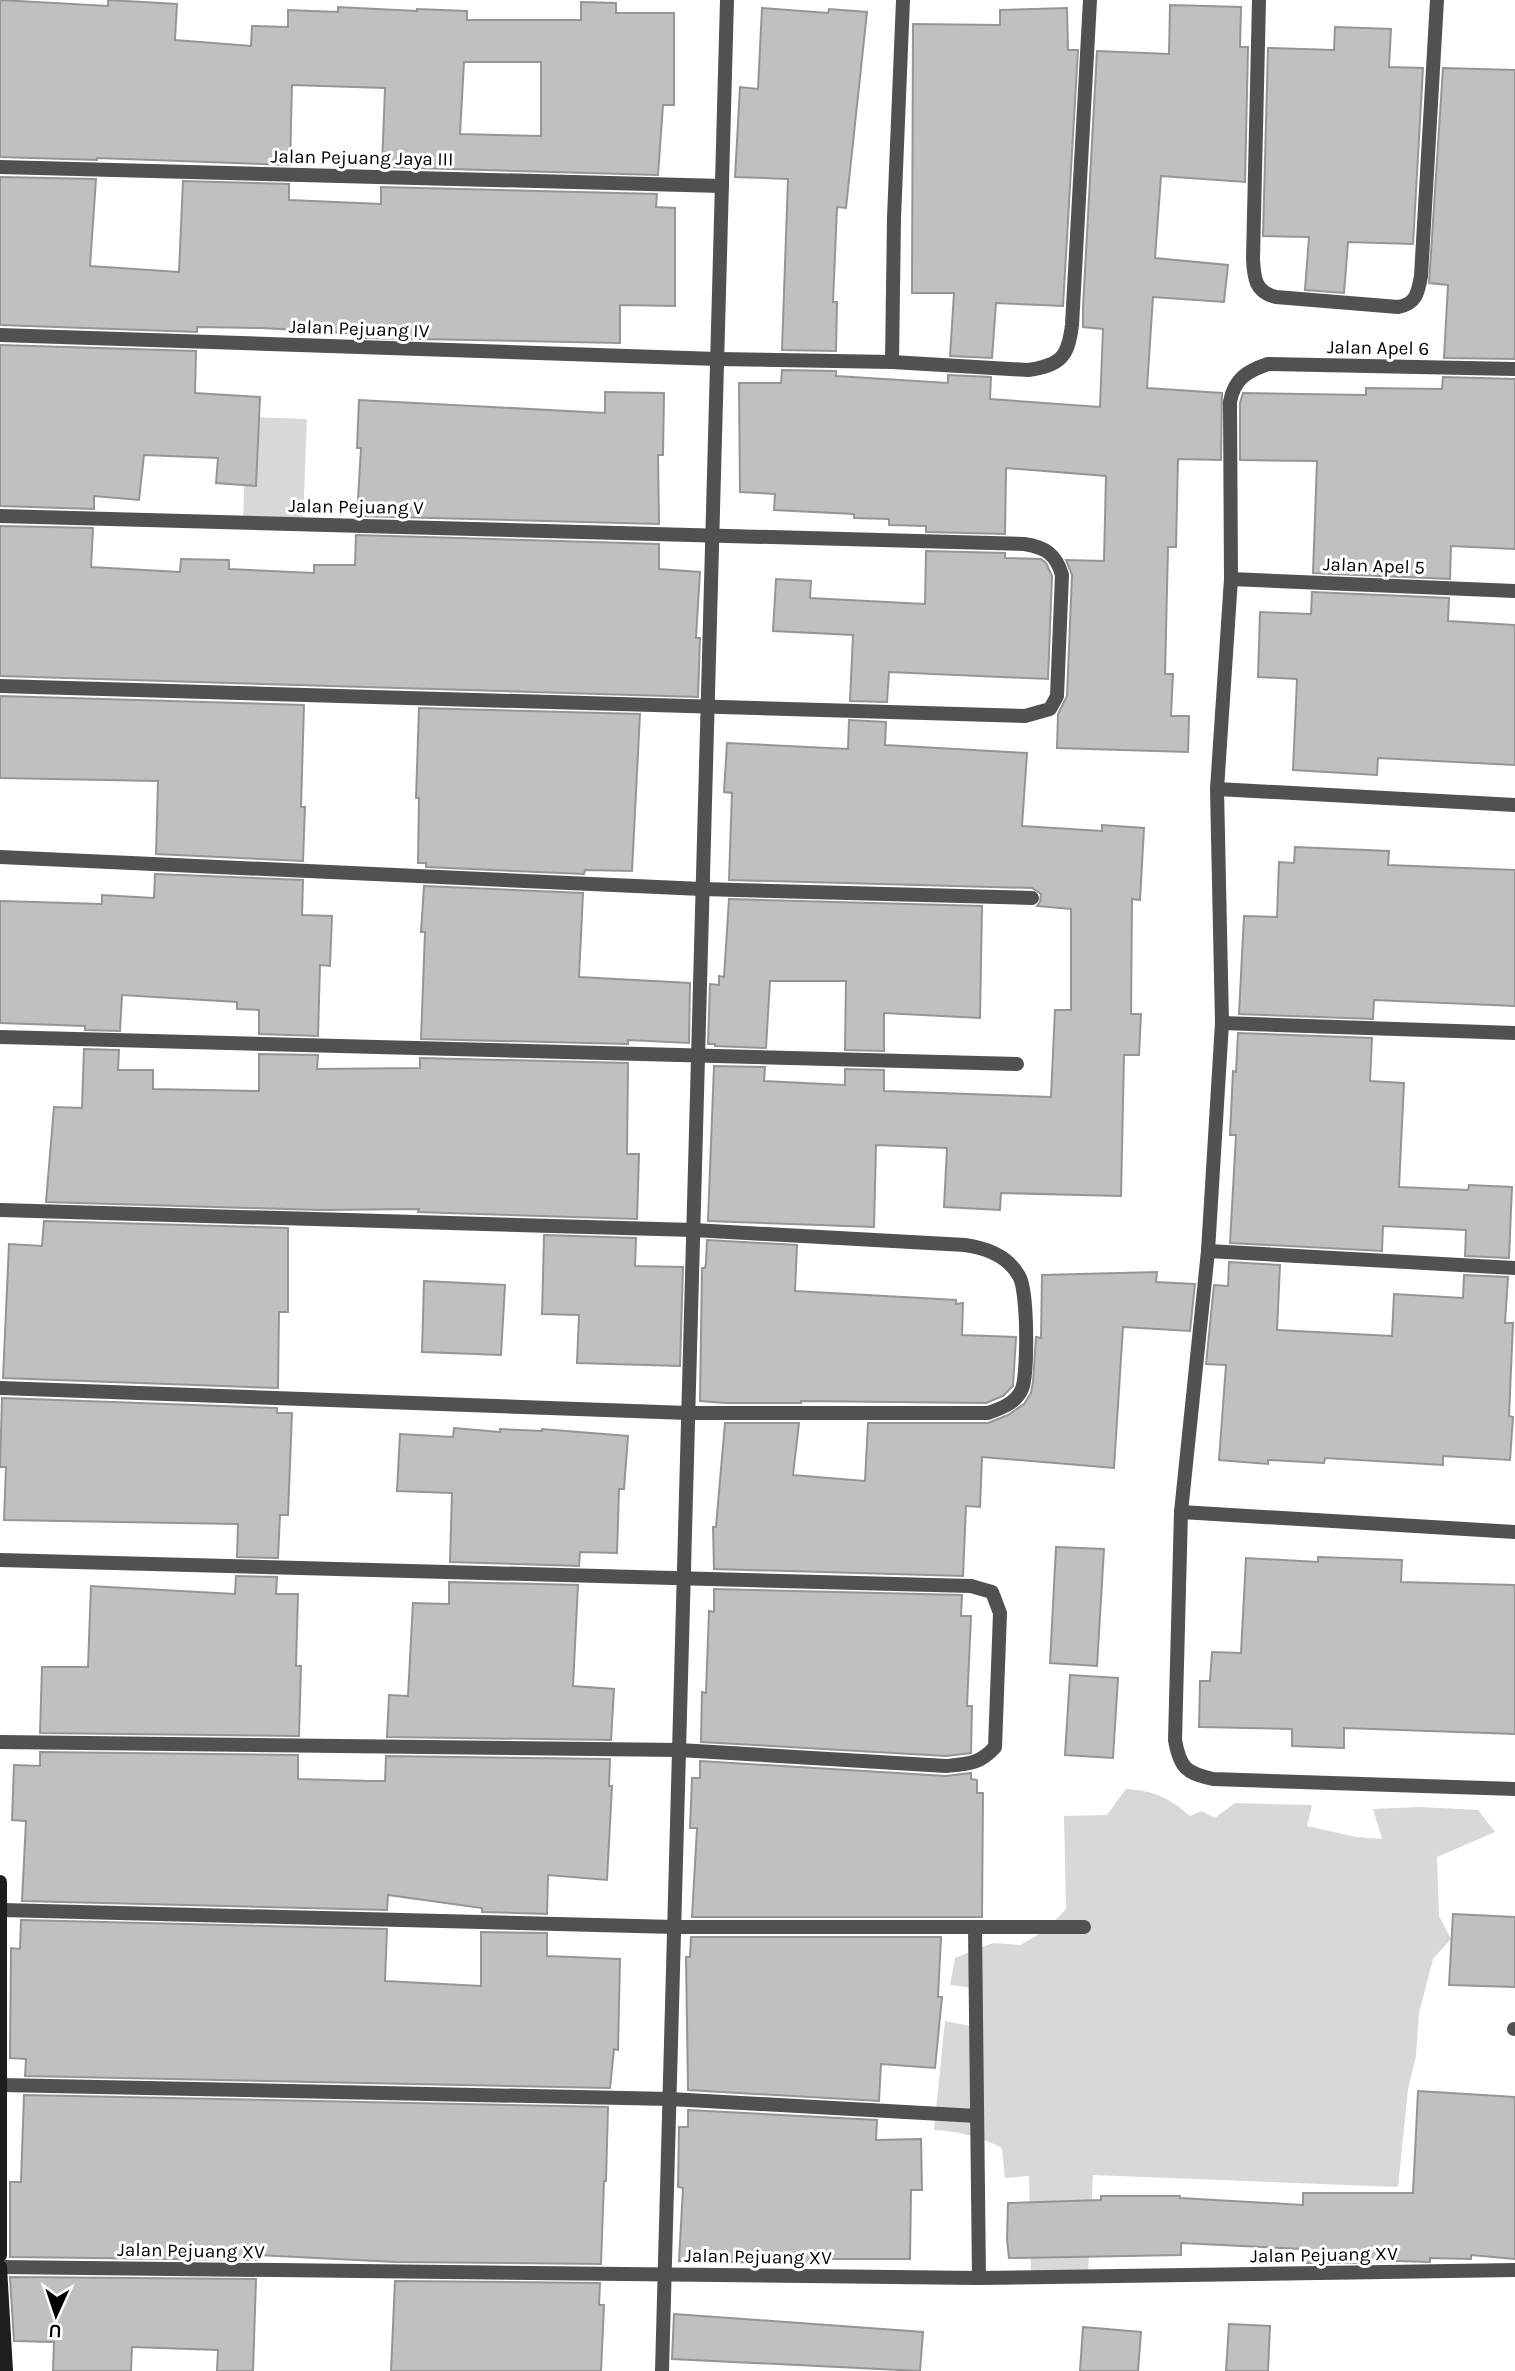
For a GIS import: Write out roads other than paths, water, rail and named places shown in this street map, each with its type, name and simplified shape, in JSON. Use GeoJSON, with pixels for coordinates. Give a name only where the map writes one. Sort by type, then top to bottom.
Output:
{"type":"FeatureCollection","features":[{"type":"Feature","properties":{"kind":"street"},"geometry":{"type":"LineString","coordinates":[[662,2371],[727,0]]}},
{"type":"Feature","properties":{"kind":"street"},"geometry":{"type":"LineString","coordinates":[[892,362],[894,218],[903,0]]}},
{"type":"Feature","properties":{"kind":"street","name":"Jalan Pejuang IV"},"geometry":{"type":"LineString","coordinates":[[0,335],[717,359],[892,362],[1028,370],[1049,367],[1063,358],[1070,343],[1090,0]]}},
{"type":"Feature","properties":{"kind":"street"},"geometry":{"type":"LineString","coordinates":[[1259,0],[1253,259],[1256,284],[1261,291],[1276,297],[1398,307],[1415,299],[1421,276],[1437,0]]}},
{"type":"Feature","properties":{"kind":"street","name":"Jalan Pejuang Jaya III"},"geometry":{"type":"LineString","coordinates":[[0,167],[722,186]]}},
{"type":"Feature","properties":{"kind":"street","name":"Jalan Apel 6"},"geometry":{"type":"LineString","coordinates":[[1231,579],[1230,402],[1232,392],[1243,374],[1279,364],[1515,369]]}},
{"type":"Feature","properties":{"kind":"street","name":"Jalan Pejuang V"},"geometry":{"type":"LineString","coordinates":[[0,516],[712,534],[1039,546],[1051,552],[1062,575],[1057,696],[1050,709],[1012,717],[0,686]]}},
{"type":"Feature","properties":{"kind":"street"},"geometry":{"type":"LineString","coordinates":[[1231,579],[1217,789],[1222,1023],[1208,1251],[1181,1512],[1175,1740],[1177,1754],[1183,1766],[1193,1774],[1213,1779],[1515,1789]]}},
{"type":"Feature","properties":{"kind":"street","name":"Jalan Apel 5"},"geometry":{"type":"LineString","coordinates":[[1231,579],[1515,591]]}},
{"type":"Feature","properties":{"kind":"street"},"geometry":{"type":"LineString","coordinates":[[1217,789],[1515,805]]}},
{"type":"Feature","properties":{"kind":"street"},"geometry":{"type":"LineString","coordinates":[[0,856],[702,889],[1032,898]]}},
{"type":"Feature","properties":{"kind":"street"},"geometry":{"type":"LineString","coordinates":[[1222,1023],[1515,1034]]}},
{"type":"Feature","properties":{"kind":"street"},"geometry":{"type":"LineString","coordinates":[[0,1037],[1017,1064]]}},
{"type":"Feature","properties":{"kind":"street"},"geometry":{"type":"LineString","coordinates":[[0,1210],[693,1230],[965,1245],[984,1248],[1004,1259],[1020,1277],[1025,1296],[1025,1375],[1021,1391],[1010,1405],[988,1413],[688,1413],[0,1388]]}},
{"type":"Feature","properties":{"kind":"street"},"geometry":{"type":"LineString","coordinates":[[1208,1251],[1515,1268]]}},
{"type":"Feature","properties":{"kind":"street"},"geometry":{"type":"LineString","coordinates":[[1181,1512],[1515,1532]]}},
{"type":"Feature","properties":{"kind":"street"},"geometry":{"type":"LineString","coordinates":[[0,1560],[983,1588],[992,1592],[1000,1613],[995,1747],[984,1759],[965,1764],[946,1766],[679,1750],[0,1742]]}},
{"type":"Feature","properties":{"kind":"street"},"geometry":{"type":"LineString","coordinates":[[0,1882],[0,2255]]}},
{"type":"Feature","properties":{"kind":"street"},"geometry":{"type":"LineString","coordinates":[[2,1910],[675,1927],[1084,1927]]}},
{"type":"Feature","properties":{"kind":"street"},"geometry":{"type":"LineString","coordinates":[[975,1927],[979,2278]]}},
{"type":"Feature","properties":{"kind":"street"},"geometry":{"type":"LineString","coordinates":[[1,2085],[670,2099],[977,2116]]}},
{"type":"Feature","properties":{"kind":"street"},"geometry":{"type":"LineString","coordinates":[[0,2267],[6,2371]]}},
{"type":"Feature","properties":{"kind":"street","name":"Jalan Pejuang XV"},"geometry":{"type":"LineString","coordinates":[[0,2267],[979,2278],[1515,2270]]}}]}
